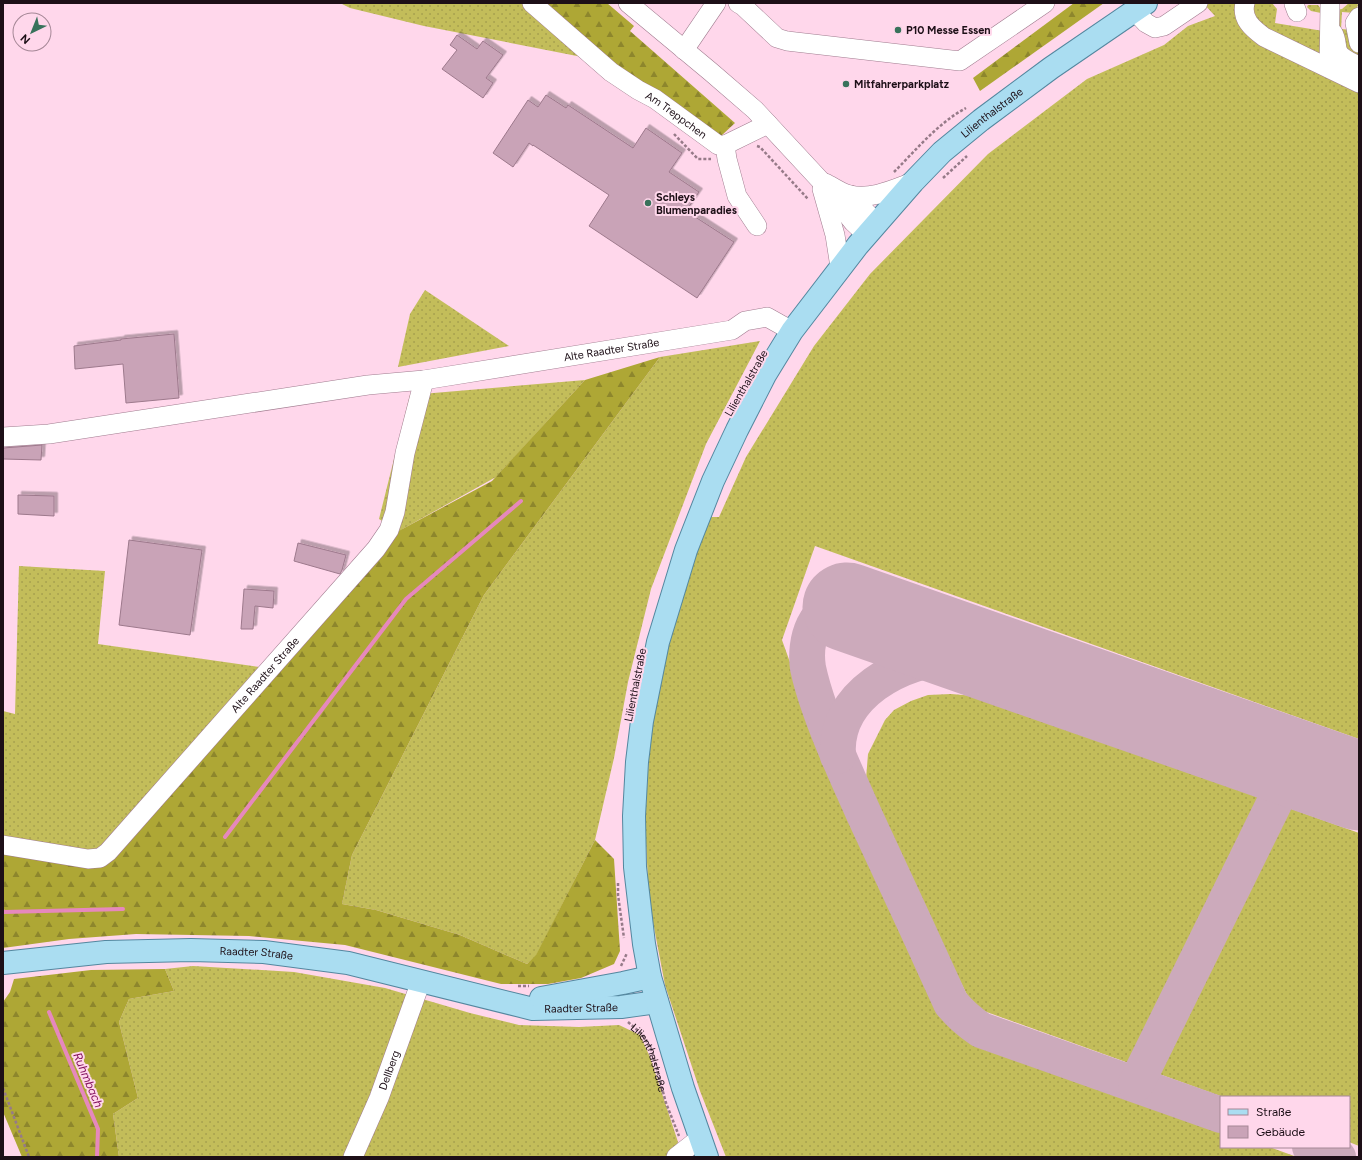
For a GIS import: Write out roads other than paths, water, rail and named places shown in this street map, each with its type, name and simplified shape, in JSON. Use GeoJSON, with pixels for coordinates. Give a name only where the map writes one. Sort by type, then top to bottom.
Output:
{"type":"FeatureCollection","features":[{"type":"Feature","properties":{"kind":"main road","name":"Lilienthalstraße"},"geometry":{"type":"LineString","coordinates":[[692,1151],[683,1088],[650,977],[644,944],[635,867],[634,816],[637,762],[642,721],[658,642],[686,550],[713,481],[736,430],[765,375],[792,331],[840,267],[913,182],[942,152],[981,120],[1051,68],[1141,7]]}},
{"type":"Feature","properties":{"kind":"main road","name":"Raadter Straße"},"geometry":{"type":"LineString","coordinates":[[3,963],[106,952],[192,950],[264,952],[348,963],[533,1009],[626,1017],[657,1002]]}},
{"type":"Feature","properties":{"kind":"main road","name":"Raadter Straße"},"geometry":{"type":"LineString","coordinates":[[506,1002],[543,998],[650,977]]}},
{"type":"Feature","properties":{"kind":"street","name":"Am Treppchen"},"geometry":{"type":"LineString","coordinates":[[532,3],[611,72],[638,90],[655,99],[718,145],[725,145]]}},
{"type":"Feature","properties":{"kind":"street"},"geometry":{"type":"LineString","coordinates":[[628,3],[750,106],[820,180],[853,222],[872,230]]}},
{"type":"Feature","properties":{"kind":"street"},"geometry":{"type":"LineString","coordinates":[[684,50],[716,3]]}},
{"type":"Feature","properties":{"kind":"street"},"geometry":{"type":"LineString","coordinates":[[738,3],[777,38],[787,41],[960,61],[1045,3]]}},
{"type":"Feature","properties":{"kind":"street"},"geometry":{"type":"LineString","coordinates":[[1141,7],[1146,23],[1155,28],[1164,26],[1198,3]]}},
{"type":"Feature","properties":{"kind":"street"},"geometry":{"type":"LineString","coordinates":[[1245,3],[1244,8],[1246,19],[1252,28],[1264,37],[1359,83]]}},
{"type":"Feature","properties":{"kind":"street"},"geometry":{"type":"LineString","coordinates":[[1329,68],[1329,27],[1333,4]]}},
{"type":"Feature","properties":{"kind":"street"},"geometry":{"type":"LineString","coordinates":[[1359,17],[1355,23],[1359,43]]}},
{"type":"Feature","properties":{"kind":"street"},"geometry":{"type":"LineString","coordinates":[[1329,27],[1335,36],[1337,51],[1346,60],[1359,66]]}},
{"type":"Feature","properties":{"kind":"street"},"geometry":{"type":"LineString","coordinates":[[757,226],[737,196],[727,159],[725,145],[768,124]]}},
{"type":"Feature","properties":{"kind":"street"},"geometry":{"type":"LineString","coordinates":[[820,180],[850,195],[871,195],[913,182]]}},
{"type":"Feature","properties":{"kind":"street"},"geometry":{"type":"LineString","coordinates":[[820,180],[835,235],[840,267]]}},
{"type":"Feature","properties":{"kind":"street"},"geometry":{"type":"LineString","coordinates":[[850,195],[872,230]]}},
{"type":"Feature","properties":{"kind":"street","name":"Alte Raadter Straße"},"geometry":{"type":"LineString","coordinates":[[3,437],[49,434],[368,385],[424,380],[732,330],[745,321],[767,317],[792,331]]}},
{"type":"Feature","properties":{"kind":"street","name":"Alte Raadter Straße"},"geometry":{"type":"LineString","coordinates":[[3,845],[88,859],[100,858],[108,852],[376,549],[389,530],[395,512],[405,453],[424,380]]}},
{"type":"Feature","properties":{"kind":"street","name":"Dellberg"},"geometry":{"type":"LineString","coordinates":[[353,1157],[379,1098],[421,981]]}},
{"type":"Feature","properties":{"kind":"waterway"},"geometry":{"type":"LineString","coordinates":[[225,837],[406,599],[521,501]]}},
{"type":"Feature","properties":{"kind":"waterway"},"geometry":{"type":"LineString","coordinates":[[3,911],[123,909]]}},
{"type":"Feature","properties":{"kind":"waterway","name":"Ruhmbach"},"geometry":{"type":"LineString","coordinates":[[49,1012],[98,1129],[97,1157]]}},
{"type":"Feature","properties":{"kind":"place","name":"P10 Messe Essen"},"geometry":{"type":"Point","coordinates":[898,30]}},
{"type":"Feature","properties":{"kind":"place","name":"Mitfahrerparkplatz"},"geometry":{"type":"Point","coordinates":[846,84]}},
{"type":"Feature","properties":{"kind":"place","name":"Schleys Blumenparadies"},"geometry":{"type":"Point","coordinates":[648,203]}}]}
